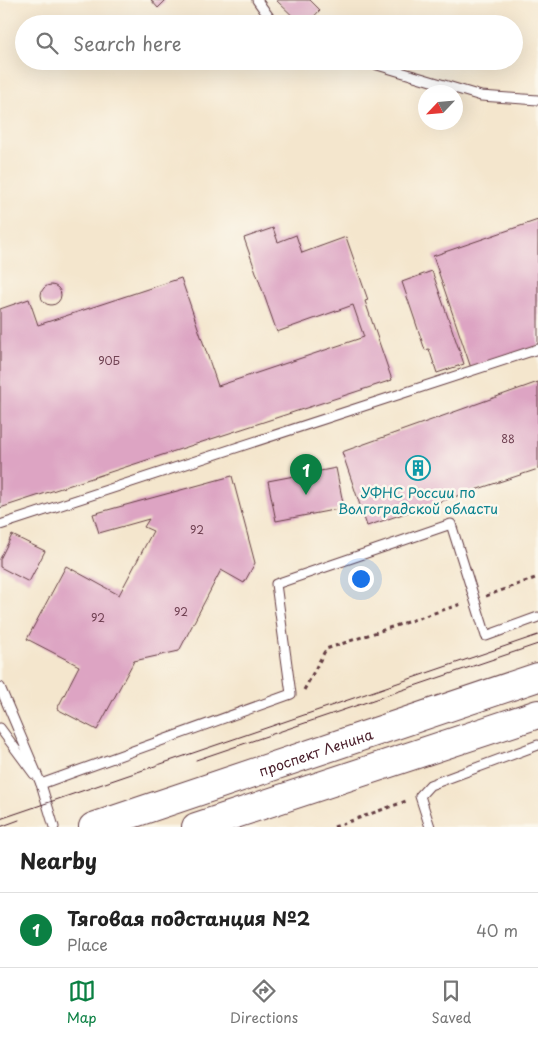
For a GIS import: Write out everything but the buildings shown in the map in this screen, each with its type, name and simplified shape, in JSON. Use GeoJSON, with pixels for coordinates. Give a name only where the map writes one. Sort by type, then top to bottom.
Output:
{"type":"FeatureCollection","features":[{"type":"Feature","properties":{"kind":"main road","name":"проспект Ленина"},"geometry":{"type":"LineString","coordinates":[[93,827],[538,677]]}},
{"type":"Feature","properties":{"kind":"main road"},"geometry":{"type":"LineString","coordinates":[[502,689],[514,694],[520,702],[520,713],[531,719]]}},
{"type":"Feature","properties":{"kind":"main road"},"geometry":{"type":"LineString","coordinates":[[196,827],[531,719]]}},
{"type":"Feature","properties":{"kind":"lane"},"geometry":{"type":"LineString","coordinates":[[258,0],[268,15]]}},
{"type":"Feature","properties":{"kind":"lane"},"geometry":{"type":"LineString","coordinates":[[394,70],[481,96],[538,100]]}},
{"type":"Feature","properties":{"kind":"lane"},"geometry":{"type":"LineString","coordinates":[[0,525],[538,349]]}},
{"type":"Feature","properties":{"kind":"lane"},"geometry":{"type":"LineString","coordinates":[[42,784],[291,694],[276,584],[451,524],[486,636],[538,617]]}},
{"type":"Feature","properties":{"kind":"lane"},"geometry":{"type":"LineString","coordinates":[[0,687],[42,784],[54,827]]}},
{"type":"Feature","properties":{"kind":"lane"},"geometry":{"type":"LineString","coordinates":[[0,728],[13,748],[42,784]]}},
{"type":"Feature","properties":{"kind":"lane"},"geometry":{"type":"LineString","coordinates":[[430,827],[420,796],[430,785],[538,745]]}},
{"type":"Feature","properties":{"kind":"path"},"geometry":{"type":"LineString","coordinates":[[291,694],[303,690],[326,649],[475,600],[538,577]]}},
{"type":"Feature","properties":{"kind":"path"},"geometry":{"type":"LineString","coordinates":[[334,827],[420,796]]}},
{"type":"Feature","properties":{"kind":"tram line"},"geometry":{"type":"LineString","coordinates":[[0,819],[538,635]]}},
{"type":"Feature","properties":{"kind":"tram line"},"geometry":{"type":"LineString","coordinates":[[196,760],[538,644]]}},
{"type":"Feature","properties":{"kind":"tram line"},"geometry":{"type":"LineString","coordinates":[[0,827],[19,820]]}},
{"type":"Feature","properties":{"kind":"place","name":"УФНС России по Волгоградской области"},"geometry":{"type":"Point","coordinates":[418,468]}},
{"type":"Feature","properties":{"kind":"place","name":"Тяговая подстанция №2"},"geometry":{"type":"Point","coordinates":[306,495]}}]}
